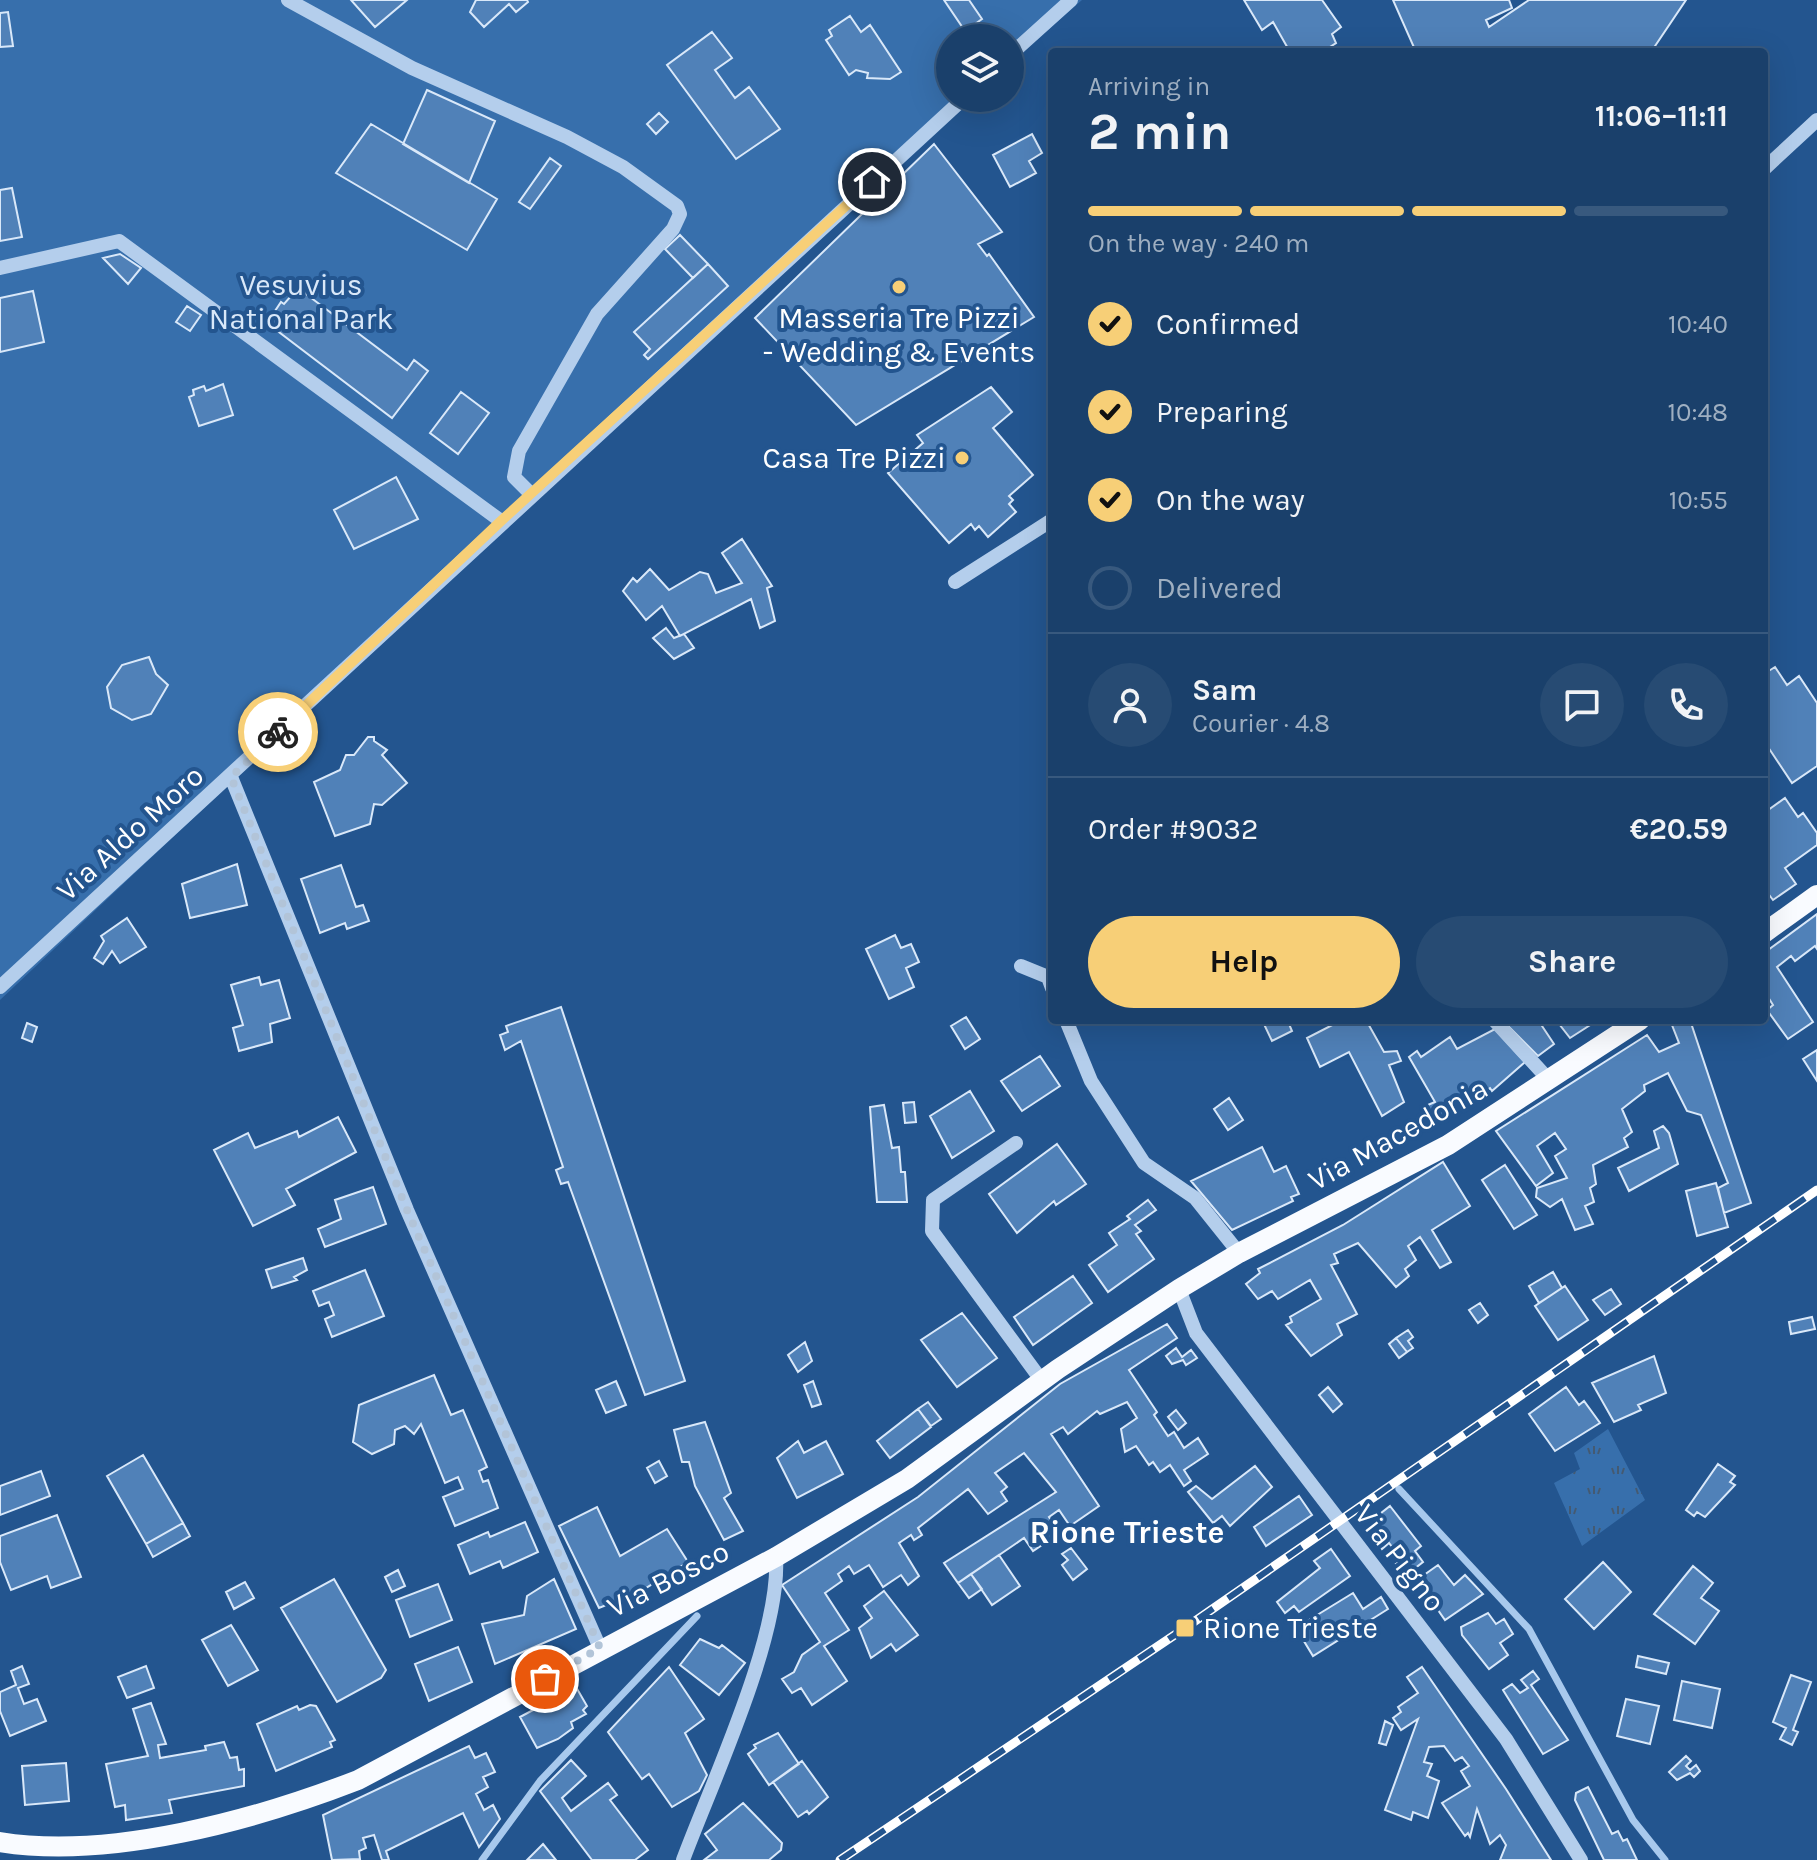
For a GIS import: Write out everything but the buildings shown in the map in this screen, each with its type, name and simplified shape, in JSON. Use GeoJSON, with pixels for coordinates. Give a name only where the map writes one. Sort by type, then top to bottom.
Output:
{"type":"FeatureCollection","features":[{"type":"Feature","properties":{"kind":"main road"},"geometry":{"type":"LineString","coordinates":[[1768,930],[1817,895]]}},
{"type":"Feature","properties":{"kind":"main road","name":"Via Macedonia"},"geometry":{"type":"LineString","coordinates":[[1179,1289],[1239,1253],[1382,1182],[1550,1081],[1634,1024]]}},
{"type":"Feature","properties":{"kind":"main road","name":"Via Bosco"},"geometry":{"type":"LineString","coordinates":[[0,1842],[25,1847],[88,1848],[242,1820],[287,1808],[358,1780],[600,1648],[776,1557],[907,1479],[1042,1381],[1179,1289]]}},
{"type":"Feature","properties":{"kind":"street"},"geometry":{"type":"LineString","coordinates":[[288,0],[412,68],[567,137],[623,167],[677,206],[680,214],[673,229],[597,314],[519,451],[514,477],[531,494]]}},
{"type":"Feature","properties":{"kind":"street"},"geometry":{"type":"LineString","coordinates":[[1024,42],[1071,0]]}},
{"type":"Feature","properties":{"kind":"street","name":"Via Aldo Moro"},"geometry":{"type":"LineString","coordinates":[[0,987],[231,777],[501,521],[949,112]]}},
{"type":"Feature","properties":{"kind":"street"},"geometry":{"type":"LineString","coordinates":[[1768,165],[1817,120]]}},
{"type":"Feature","properties":{"kind":"street"},"geometry":{"type":"LineString","coordinates":[[0,268],[119,241],[501,521]]}},
{"type":"Feature","properties":{"kind":"street"},"geometry":{"type":"LineString","coordinates":[[955,582],[1048,523]]}},
{"type":"Feature","properties":{"kind":"street"},"geometry":{"type":"LineString","coordinates":[[231,777],[407,1210],[600,1648]]}},
{"type":"Feature","properties":{"kind":"street"},"geometry":{"type":"LineString","coordinates":[[1021,966],[1048,977]]}},
{"type":"Feature","properties":{"kind":"street"},"geometry":{"type":"LineString","coordinates":[[1068,1024],[1091,1081],[1144,1163],[1195,1198],[1239,1253]]}},
{"type":"Feature","properties":{"kind":"street"},"geometry":{"type":"LineString","coordinates":[[1498,1024],[1550,1081]]}},
{"type":"Feature","properties":{"kind":"street"},"geometry":{"type":"LineString","coordinates":[[1016,1143],[933,1200],[932,1231],[1042,1381]]}},
{"type":"Feature","properties":{"kind":"street","name":"Via Pigno"},"geometry":{"type":"LineString","coordinates":[[1179,1289],[1196,1333],[1506,1739],[1581,1860]]}},
{"type":"Feature","properties":{"kind":"street"},"geometry":{"type":"LineString","coordinates":[[683,1860],[752,1673],[778,1580],[776,1557]]}},
{"type":"Feature","properties":{"kind":"green space","name":"Vesuvius National Park"},"geometry":{"type":"Polygon","coordinates":[[[0,0],[1082,0],[1024,51],[1024,24],[936,24],[936,112],[956,112],[495,534],[0,1000],[0,0]]]}},
{"type":"Feature","properties":{"kind":"green space"},"geometry":{"type":"Polygon","coordinates":[[[1608,1429],[1645,1500],[1582,1546],[1554,1483],[1580,1469],[1574,1453],[1608,1429]]]}},
{"type":"Feature","properties":{"kind":"waterway"},"geometry":{"type":"LineString","coordinates":[[1399,1489],[1529,1629],[1633,1820],[1665,1860]]}},
{"type":"Feature","properties":{"kind":"waterway"},"geometry":{"type":"LineString","coordinates":[[482,1860],[540,1781],[697,1616]]}},
{"type":"Feature","properties":{"kind":"railway"},"geometry":{"type":"LineString","coordinates":[[840,1860],[1185,1628],[1817,1190]]}},
{"type":"Feature","properties":{"kind":"way so far"},"geometry":{"type":"LineString","coordinates":[[278,732],[231,777],[407,1210],[600,1648],[545,1679]]}},
{"type":"Feature","properties":{"kind":"place","name":"Masseria Tre Pizzi - Wedding & Events"},"geometry":{"type":"Point","coordinates":[899,287]}},
{"type":"Feature","properties":{"kind":"place","name":"Casa Tre Pizzi"},"geometry":{"type":"Point","coordinates":[962,458]}},
{"type":"Feature","properties":{"kind":"place","name":"Rione Trieste"},"geometry":{"type":"Point","coordinates":[1185,1628]}},
{"type":"Feature","properties":{"kind":"district","name":"Rione Trieste"},"geometry":{"type":"Point","coordinates":[1127,1532]}},
{"type":"Feature","properties":{"kind":"route"},"geometry":{"type":"LineString","coordinates":[[278,732],[501,521],[872,182]]}}]}
